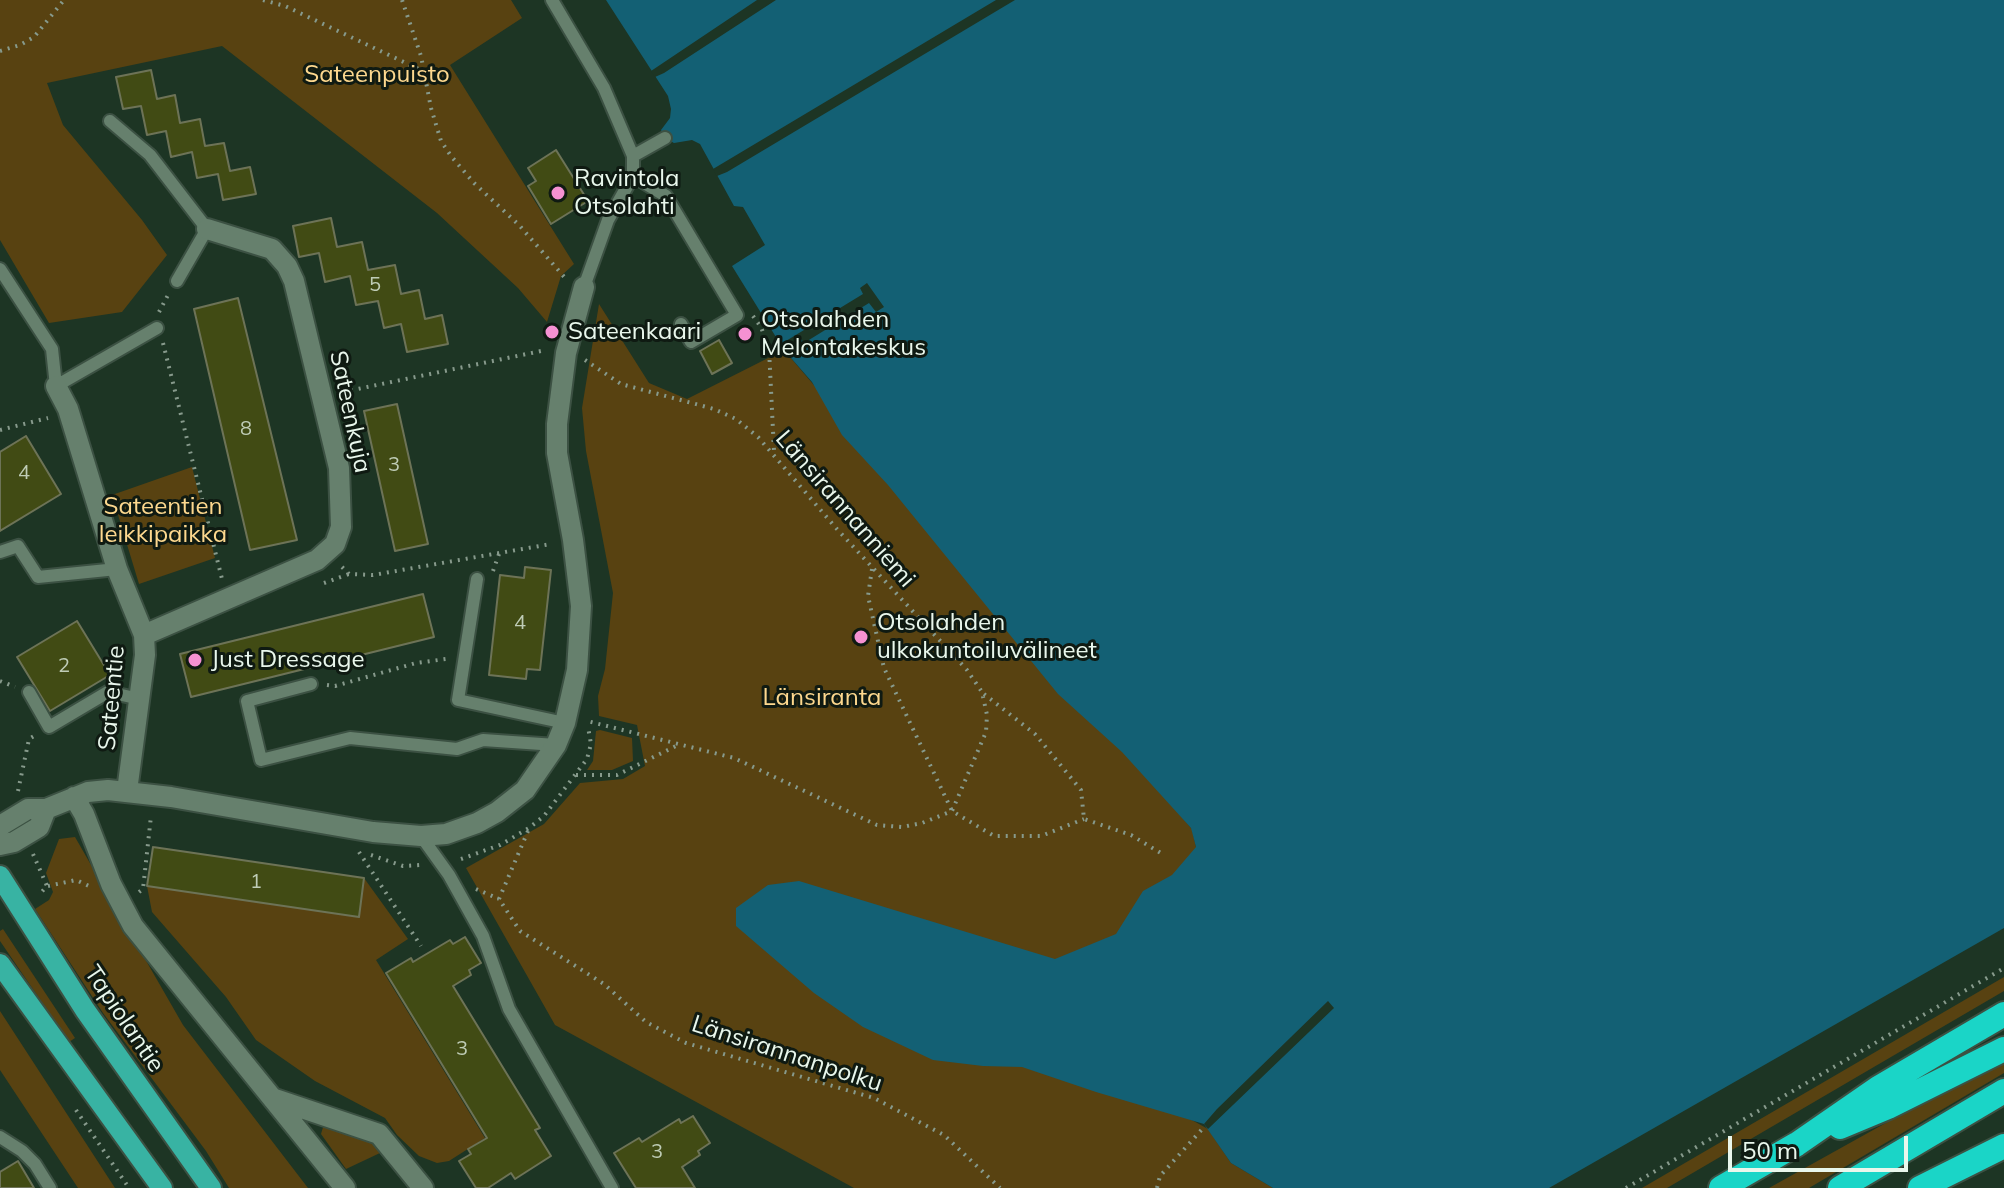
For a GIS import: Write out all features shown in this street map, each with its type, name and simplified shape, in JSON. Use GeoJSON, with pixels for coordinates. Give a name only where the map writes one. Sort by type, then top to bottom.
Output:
{"type":"FeatureCollection","features":[{"type":"Feature","properties":{"kind":"highway"},"geometry":{"type":"LineString","coordinates":[[1721,1188],[1797,1144],[1878,1088],[2004,1014]]}},
{"type":"Feature","properties":{"kind":"highway"},"geometry":{"type":"LineString","coordinates":[[1797,1144],[1888,1107],[2004,1049]]}},
{"type":"Feature","properties":{"kind":"highway"},"geometry":{"type":"LineString","coordinates":[[1840,1188],[2004,1091]]}},
{"type":"Feature","properties":{"kind":"highway"},"geometry":{"type":"LineString","coordinates":[[1920,1188],[2004,1146]]}},
{"type":"Feature","properties":{"kind":"main road","name":"Tapiolantie"},"geometry":{"type":"LineString","coordinates":[[0,876],[85,1010],[211,1188]]}},
{"type":"Feature","properties":{"kind":"main road"},"geometry":{"type":"LineString","coordinates":[[0,964],[162,1188]]}},
{"type":"Feature","properties":{"kind":"street","name":"Sateenkuja"},"geometry":{"type":"LineString","coordinates":[[207,229],[272,249],[287,266],[294,281],[339,468],[342,517],[339,536],[329,551]]}},
{"type":"Feature","properties":{"kind":"street"},"geometry":{"type":"LineString","coordinates":[[0,826],[28,809],[46,809],[98,790],[127,791],[373,832],[421,836],[446,834],[477,823],[525,790],[556,745],[565,723],[577,670],[581,606],[557,453],[557,424],[576,284]]}},
{"type":"Feature","properties":{"kind":"street","name":"Sateentie"},"geometry":{"type":"LineString","coordinates":[[56,386],[68,409],[117,569],[144,635],[145,655],[127,791]]}},
{"type":"Feature","properties":{"kind":"street"},"geometry":{"type":"LineString","coordinates":[[144,635],[317,560],[329,551]]}},
{"type":"Feature","properties":{"kind":"street"},"geometry":{"type":"LineString","coordinates":[[74,797],[84,814],[111,884],[133,926],[345,1188]]}},
{"type":"Feature","properties":{"kind":"street"},"geometry":{"type":"LineString","coordinates":[[0,845],[24,837],[39,827],[46,809]]}},
{"type":"Feature","properties":{"kind":"street"},"geometry":{"type":"LineString","coordinates":[[272,1098],[379,1134],[423,1188]]}},
{"type":"Feature","properties":{"kind":"lane"},"geometry":{"type":"LineString","coordinates":[[552,0],[604,88],[633,156],[633,176],[576,284]]}},
{"type":"Feature","properties":{"kind":"lane"},"geometry":{"type":"LineString","coordinates":[[110,121],[150,155],[207,229],[177,281]]}},
{"type":"Feature","properties":{"kind":"lane"},"geometry":{"type":"LineString","coordinates":[[633,156],[665,138]]}},
{"type":"Feature","properties":{"kind":"lane"},"geometry":{"type":"LineString","coordinates":[[633,176],[666,196],[737,315],[691,342],[681,324]]}},
{"type":"Feature","properties":{"kind":"lane"},"geometry":{"type":"LineString","coordinates":[[0,269],[52,349],[56,386],[157,328]]}},
{"type":"Feature","properties":{"kind":"lane"},"geometry":{"type":"LineString","coordinates":[[0,552],[18,546],[38,577],[117,569]]}},
{"type":"Feature","properties":{"kind":"lane"},"geometry":{"type":"LineString","coordinates":[[477,579],[458,700],[565,723]]}},
{"type":"Feature","properties":{"kind":"lane"},"geometry":{"type":"LineString","coordinates":[[311,684],[247,701],[261,760],[350,738],[457,749],[483,740],[556,745]]}},
{"type":"Feature","properties":{"kind":"lane"},"geometry":{"type":"LineString","coordinates":[[29,692],[49,727],[108,692],[140,699]]}},
{"type":"Feature","properties":{"kind":"lane"},"geometry":{"type":"LineString","coordinates":[[421,836],[449,875],[483,936],[509,1009],[612,1188]]}},
{"type":"Feature","properties":{"kind":"lane"},"geometry":{"type":"LineString","coordinates":[[0,1137],[35,1164],[50,1188]]}},
{"type":"Feature","properties":{"kind":"path"},"geometry":{"type":"LineString","coordinates":[[0,51],[34,37],[64,0]]}},
{"type":"Feature","properties":{"kind":"path"},"geometry":{"type":"LineString","coordinates":[[263,0],[285,6],[425,72]]}},
{"type":"Feature","properties":{"kind":"path"},"geometry":{"type":"LineString","coordinates":[[402,0],[425,72],[435,125],[451,156],[474,183],[576,284]]}},
{"type":"Feature","properties":{"kind":"path"},"geometry":{"type":"LineString","coordinates":[[177,281],[157,315],[157,328],[226,597]]}},
{"type":"Feature","properties":{"kind":"path"},"geometry":{"type":"LineString","coordinates":[[737,315],[753,315],[769,349],[774,453]]}},
{"type":"Feature","properties":{"kind":"path"},"geometry":{"type":"LineString","coordinates":[[322,397],[548,349]]}},
{"type":"Feature","properties":{"kind":"path","name":"Länsirannanniemi"},"geometry":{"type":"LineString","coordinates":[[580,357],[621,384],[714,409],[736,419],[774,453],[872,569],[967,670],[982,692],[1035,734],[1081,790],[1084,819]]}},
{"type":"Feature","properties":{"kind":"path"},"geometry":{"type":"LineString","coordinates":[[0,430],[54,417],[68,409]]}},
{"type":"Feature","properties":{"kind":"path"},"geometry":{"type":"LineString","coordinates":[[319,585],[349,574],[373,575],[573,540]]}},
{"type":"Feature","properties":{"kind":"path"},"geometry":{"type":"LineString","coordinates":[[329,551],[349,574]]}},
{"type":"Feature","properties":{"kind":"path"},"geometry":{"type":"LineString","coordinates":[[872,569],[868,596],[884,668],[952,811],[994,836],[1041,836],[1084,819],[1131,835],[1164,855]]}},
{"type":"Feature","properties":{"kind":"path"},"geometry":{"type":"LineString","coordinates":[[311,684],[335,686],[416,663],[465,656]]}},
{"type":"Feature","properties":{"kind":"path"},"geometry":{"type":"LineString","coordinates":[[587,721],[734,758],[877,825],[902,827],[952,811],[986,732],[987,715],[982,692]]}},
{"type":"Feature","properties":{"kind":"path"},"geometry":{"type":"LineString","coordinates":[[18,793],[29,739],[49,727]]}},
{"type":"Feature","properties":{"kind":"path"},"geometry":{"type":"LineString","coordinates":[[576,775],[617,775],[678,744]]}},
{"type":"Feature","properties":{"kind":"path"},"geometry":{"type":"LineString","coordinates":[[146,869],[151,813]]}},
{"type":"Feature","properties":{"kind":"path","name":"Länsirannanpolku"},"geometry":{"type":"LineString","coordinates":[[529,828],[499,899],[520,931],[604,984],[646,1022],[686,1043],[874,1098],[944,1135],[1000,1188]]}},
{"type":"Feature","properties":{"kind":"path"},"geometry":{"type":"LineString","coordinates":[[24,837],[47,886]]}},
{"type":"Feature","properties":{"kind":"path"},"geometry":{"type":"LineString","coordinates":[[356,846],[421,946]]}},
{"type":"Feature","properties":{"kind":"path"},"geometry":{"type":"LineString","coordinates":[[20,908],[47,886],[76,880],[88,886],[111,884]]}},
{"type":"Feature","properties":{"kind":"path"},"geometry":{"type":"LineString","coordinates":[[1626,1188],[2004,968]]}},
{"type":"Feature","properties":{"kind":"path"},"geometry":{"type":"LineString","coordinates":[[1157,1188],[1160,1176],[1205,1126]]}},
{"type":"Feature","properties":{"kind":"green space","name":"Sateenpuisto"},"geometry":{"type":"Polygon","coordinates":[[[0,0],[511,0],[522,18],[450,65],[574,264],[561,276],[547,322],[518,288],[437,213],[222,46],[47,83],[63,125],[167,255],[122,312],[49,323],[0,240],[0,0]]]}},
{"type":"Feature","properties":{"kind":"green space","name":"Länsiranta"},"geometry":{"type":"Polygon","coordinates":[[[599,304],[649,383],[687,399],[784,350],[1192,829],[1196,847],[1190,1119],[1208,1129],[1231,1163],[1273,1188],[854,1188],[555,1025],[466,868],[544,824],[580,783],[623,779],[645,766],[637,725],[599,716],[598,696],[605,669],[613,593],[586,451],[582,408],[599,304]]]}},
{"type":"Feature","properties":{"kind":"green space","name":"Sateentien leikkipaikka"},"geometry":{"type":"Polygon","coordinates":[[[192,467],[215,558],[139,584],[112,495],[192,467]]]}},
{"type":"Feature","properties":{"kind":"green space"},"geometry":{"type":"Polygon","coordinates":[[[596,731],[632,738],[633,761],[612,770],[587,770],[593,761],[596,731]]]}},
{"type":"Feature","properties":{"kind":"green space"},"geometry":{"type":"Polygon","coordinates":[[[75,837],[183,1025],[308,1188],[229,1188],[206,1151],[103,1013],[35,909],[49,900],[53,892],[46,873],[59,839],[75,837]]]}},
{"type":"Feature","properties":{"kind":"green space"},"geometry":{"type":"Polygon","coordinates":[[[364,878],[408,939],[376,960],[485,1138],[449,1161],[437,1163],[419,1156],[385,1118],[315,1081],[256,1040],[226,997],[152,912],[147,886],[358,917],[364,878]]]}},
{"type":"Feature","properties":{"kind":"green space"},"geometry":{"type":"Polygon","coordinates":[[[3,929],[75,1038],[69,1042],[0,941],[0,931],[3,929]]]}},
{"type":"Feature","properties":{"kind":"green space"},"geometry":{"type":"Polygon","coordinates":[[[2004,977],[2004,991],[1667,1188],[1642,1188],[2004,977]]]}},
{"type":"Feature","properties":{"kind":"green space"},"geometry":{"type":"Polygon","coordinates":[[[0,1011],[115,1188],[78,1188],[0,1070],[0,1011]]]}},
{"type":"Feature","properties":{"kind":"green space"},"geometry":{"type":"Polygon","coordinates":[[[2004,1062],[2004,1073],[1809,1188],[1769,1188],[1918,1105],[2004,1062]]]}},
{"type":"Feature","properties":{"kind":"green space"},"geometry":{"type":"Polygon","coordinates":[[[324,1124],[363,1134],[380,1148],[380,1153],[346,1169],[321,1134],[324,1124]]]}},
{"type":"Feature","properties":{"kind":"water"},"geometry":{"type":"Polygon","coordinates":[[[606,0],[2004,0],[2004,928],[1549,1188],[1273,1188],[1231,1163],[1204,1124],[1022,1067],[933,1060],[863,1027],[814,993],[736,926],[736,908],[768,885],[799,881],[1055,959],[1116,934],[1143,891],[1172,875],[1196,847],[1191,828],[1122,752],[1058,694],[888,485],[842,435],[812,382],[784,350],[732,266],[765,245],[743,207],[734,206],[700,144],[692,140],[674,143],[665,138],[661,130],[670,118],[668,96],[606,0]]]}},
{"type":"Feature","properties":{"kind":"pier"},"geometry":{"type":"Polygon","coordinates":[[[757,0],[776,0],[664,73],[655,77],[651,71],[757,0]]]}},
{"type":"Feature","properties":{"kind":"pier"},"geometry":{"type":"Polygon","coordinates":[[[996,0],[1015,0],[717,176],[713,169],[996,0]]]}},
{"type":"Feature","properties":{"kind":"pier"},"geometry":{"type":"Polygon","coordinates":[[[867,283],[884,307],[876,312],[869,303],[804,343],[801,339],[784,350],[781,344],[863,294],[860,288],[867,283]]]}},
{"type":"Feature","properties":{"kind":"pier"},"geometry":{"type":"Polygon","coordinates":[[[1328,1001],[1334,1008],[1208,1129],[1204,1124],[1217,1109],[1328,1001]]]}},
{"type":"Feature","properties":{"kind":"building"},"geometry":{"type":"Polygon","coordinates":[[[151,70],[157,99],[175,95],[180,123],[200,119],[205,146],[224,143],[230,171],[250,167],[256,194],[223,200],[218,174],[197,178],[192,152],[171,157],[166,131],[147,135],[141,106],[123,109],[116,77],[151,70]]]}},
{"type":"Feature","properties":{"kind":"building","name":"Ravintola Otsolahti"},"geometry":{"type":"Polygon","coordinates":[[[556,150],[588,201],[551,224],[528,186],[536,181],[528,168],[556,150]]]}},
{"type":"Feature","properties":{"kind":"building"},"geometry":{"type":"Polygon","coordinates":[[[331,218],[337,247],[362,242],[368,270],[395,265],[401,294],[419,290],[425,319],[442,315],[448,344],[407,352],[401,324],[384,328],[378,301],[356,305],[350,276],[325,282],[319,253],[299,257],[293,226],[331,218]]]}},
{"type":"Feature","properties":{"kind":"building"},"geometry":{"type":"Polygon","coordinates":[[[238,298],[297,540],[250,550],[194,309],[238,298]]]}},
{"type":"Feature","properties":{"kind":"building"},"geometry":{"type":"Polygon","coordinates":[[[719,340],[732,363],[712,374],[700,351],[719,340]]]}},
{"type":"Feature","properties":{"kind":"building"},"geometry":{"type":"Polygon","coordinates":[[[397,404],[428,544],[395,551],[364,411],[397,404]]]}},
{"type":"Feature","properties":{"kind":"building"},"geometry":{"type":"Polygon","coordinates":[[[26,436],[61,494],[0,531],[0,452],[26,436]]]}},
{"type":"Feature","properties":{"kind":"building"},"geometry":{"type":"Polygon","coordinates":[[[525,567],[551,570],[540,670],[527,669],[526,679],[489,675],[500,575],[524,578],[525,567]]]}},
{"type":"Feature","properties":{"kind":"building"},"geometry":{"type":"Polygon","coordinates":[[[423,594],[434,637],[191,697],[180,654],[423,594]]]}},
{"type":"Feature","properties":{"kind":"building"},"geometry":{"type":"Polygon","coordinates":[[[77,621],[110,675],[50,711],[17,657],[77,621]]]}},
{"type":"Feature","properties":{"kind":"building"},"geometry":{"type":"Polygon","coordinates":[[[153,847],[364,878],[359,917],[147,886],[153,847]]]}},
{"type":"Feature","properties":{"kind":"building"},"geometry":{"type":"Polygon","coordinates":[[[465,937],[481,963],[469,970],[471,975],[453,986],[540,1128],[535,1130],[551,1156],[515,1179],[511,1173],[488,1188],[476,1188],[459,1161],[471,1154],[468,1149],[487,1138],[386,973],[411,958],[413,962],[450,940],[453,944],[465,937]]]}},
{"type":"Feature","properties":{"kind":"building"},"geometry":{"type":"Polygon","coordinates":[[[693,1116],[710,1143],[698,1151],[700,1155],[682,1167],[695,1188],[636,1188],[614,1153],[639,1138],[642,1142],[679,1119],[681,1123],[693,1116]]]}},
{"type":"Feature","properties":{"kind":"building"},"geometry":{"type":"Polygon","coordinates":[[[18,1161],[34,1188],[0,1188],[0,1172],[18,1161]]]}},
{"type":"Feature","properties":{"kind":"place","name":"Ravintola Otsolahti"},"geometry":{"type":"Point","coordinates":[558,193]}},
{"type":"Feature","properties":{"kind":"place","name":"Sateenkaari"},"geometry":{"type":"Point","coordinates":[552,332]}},
{"type":"Feature","properties":{"kind":"place","name":"Otsolahden Melontakeskus"},"geometry":{"type":"Point","coordinates":[745,334]}},
{"type":"Feature","properties":{"kind":"place","name":"Otsolahden ulkokuntoiluvälineet"},"geometry":{"type":"Point","coordinates":[861,637]}},
{"type":"Feature","properties":{"kind":"place","name":"Just Dressage"},"geometry":{"type":"Point","coordinates":[195,660]}}]}
